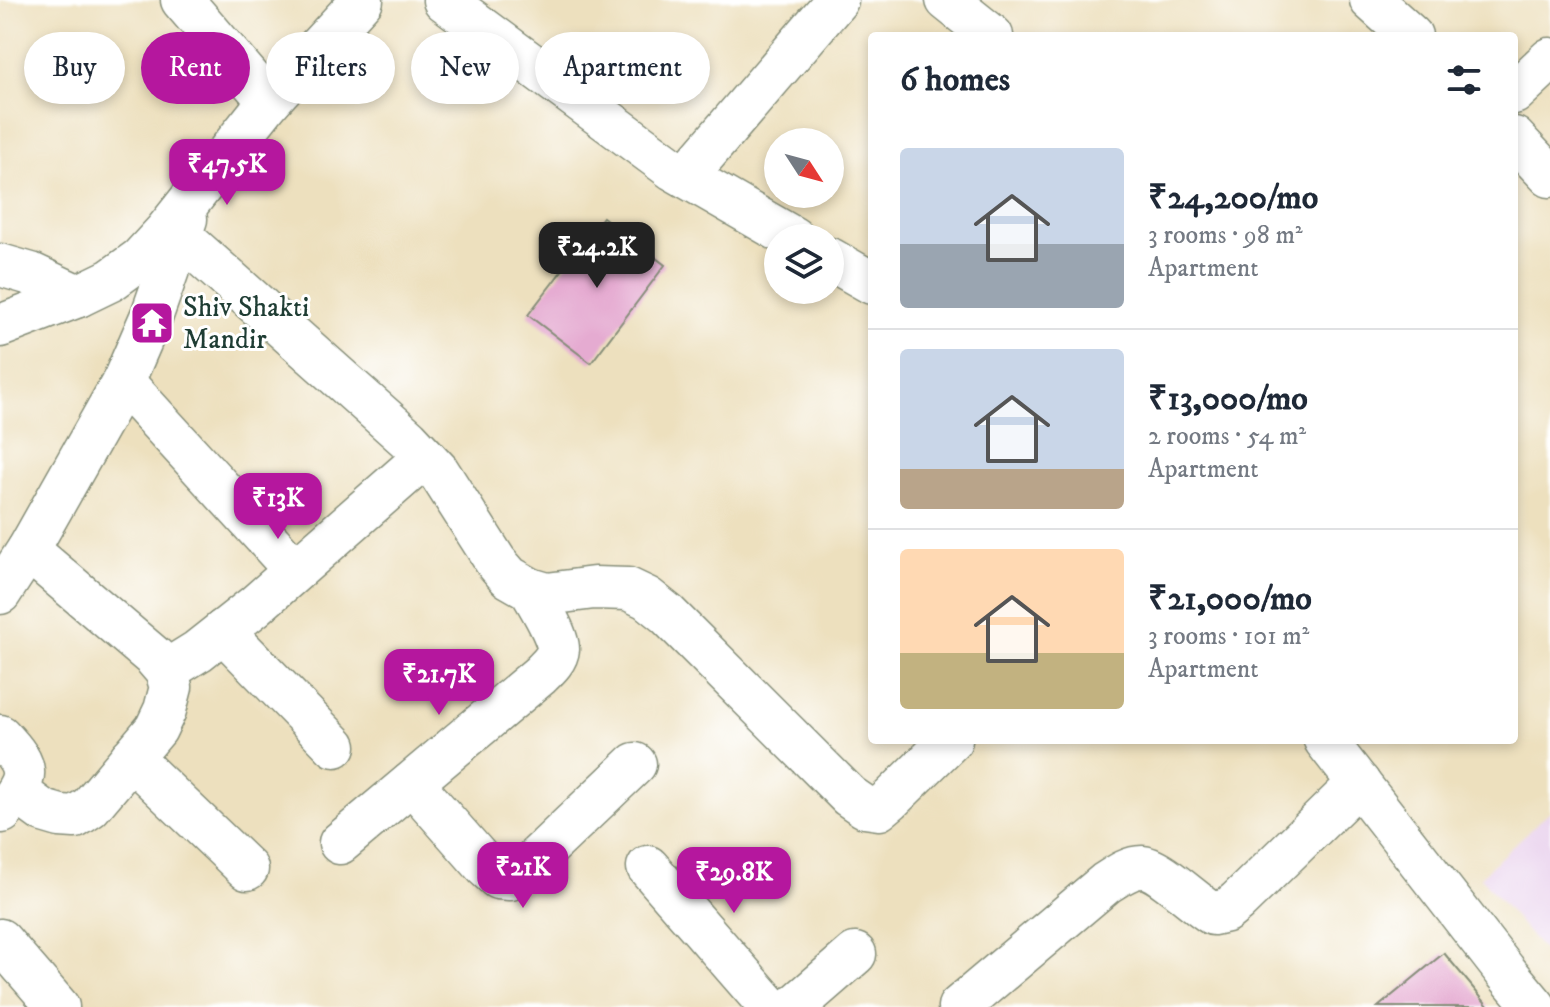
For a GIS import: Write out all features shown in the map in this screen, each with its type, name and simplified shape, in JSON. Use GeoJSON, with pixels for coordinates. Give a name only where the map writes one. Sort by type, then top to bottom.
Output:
{"type":"FeatureCollection","features":[{"type":"Feature","properties":{"kind":"street"},"geometry":{"type":"LineString","coordinates":[[182,0],[266,98]]}},
{"type":"Feature","properties":{"kind":"street"},"geometry":{"type":"LineString","coordinates":[[333,32],[362,0]]}},
{"type":"Feature","properties":{"kind":"street"},"geometry":{"type":"LineString","coordinates":[[444,0],[673,169],[769,224]]}},
{"type":"Feature","properties":{"kind":"street"},"geometry":{"type":"LineString","coordinates":[[686,176],[837,0]]}},
{"type":"Feature","properties":{"kind":"street"},"geometry":{"type":"LineString","coordinates":[[947,0],[987,32]]}},
{"type":"Feature","properties":{"kind":"street"},"geometry":{"type":"LineString","coordinates":[[1371,0],[1407,32]]}},
{"type":"Feature","properties":{"kind":"street"},"geometry":{"type":"LineString","coordinates":[[1518,89],[1550,59]]}},
{"type":"Feature","properties":{"kind":"street"},"geometry":{"type":"LineString","coordinates":[[0,326],[78,296],[111,280],[140,259],[267,104]]}},
{"type":"Feature","properties":{"kind":"street"},"geometry":{"type":"LineString","coordinates":[[1518,142],[1550,176]]}},
{"type":"Feature","properties":{"kind":"street"},"geometry":{"type":"LineString","coordinates":[[0,593],[28,550],[123,382],[152,315],[194,196]]}},
{"type":"Feature","properties":{"kind":"street"},"geometry":{"type":"LineString","coordinates":[[180,236],[408,439],[438,471],[496,562],[509,577],[547,594],[594,588],[628,589],[647,598],[667,614],[849,796],[865,807],[879,809],[947,744]]}},
{"type":"Feature","properties":{"kind":"street"},"geometry":{"type":"LineString","coordinates":[[0,265],[31,274],[78,296]]}},
{"type":"Feature","properties":{"kind":"street"},"geometry":{"type":"LineString","coordinates":[[844,267],[868,281]]}},
{"type":"Feature","properties":{"kind":"street"},"geometry":{"type":"LineString","coordinates":[[123,382],[295,570]]}},
{"type":"Feature","properties":{"kind":"street"},"geometry":{"type":"LineString","coordinates":[[166,671],[223,631],[425,457]]}},
{"type":"Feature","properties":{"kind":"street"},"geometry":{"type":"LineString","coordinates":[[0,736],[20,757],[24,775],[8,803],[75,817],[90,807],[156,729],[171,687],[166,671],[154,657],[28,550]]}},
{"type":"Feature","properties":{"kind":"street"},"geometry":{"type":"LineString","coordinates":[[340,843],[552,663],[558,649],[554,634],[530,589]]}},
{"type":"Feature","properties":{"kind":"street"},"geometry":{"type":"LineString","coordinates":[[223,631],[335,746]]}},
{"type":"Feature","properties":{"kind":"street"},"geometry":{"type":"LineString","coordinates":[[1328,744],[1535,1007]]}},
{"type":"Feature","properties":{"kind":"street"},"geometry":{"type":"LineString","coordinates":[[131,758],[247,869]]}},
{"type":"Feature","properties":{"kind":"street"},"geometry":{"type":"LineString","coordinates":[[412,783],[486,867],[498,878],[510,879],[525,869],[635,764]]}},
{"type":"Feature","properties":{"kind":"street"},"geometry":{"type":"LineString","coordinates":[[959,1007],[1106,883],[1122,873],[1139,867],[1153,869],[1213,914],[1226,911],[1359,783]]}},
{"type":"Feature","properties":{"kind":"street"},"geometry":{"type":"LineString","coordinates":[[648,867],[770,1007]]}},
{"type":"Feature","properties":{"kind":"street"},"geometry":{"type":"LineString","coordinates":[[0,940],[58,1007]]}},
{"type":"Feature","properties":{"kind":"street"},"geometry":{"type":"LineString","coordinates":[[794,1007],[855,954]]}},
{"type":"Feature","properties":{"kind":"shaded area"},"geometry":{"type":"Polygon","coordinates":[[[1550,811],[1550,958],[1480,877],[1550,811]]]}},
{"type":"Feature","properties":{"kind":"building"},"geometry":{"type":"Polygon","coordinates":[[[603,217],[665,265],[591,363],[528,315],[603,217]]]}},
{"type":"Feature","properties":{"kind":"building"},"geometry":{"type":"Polygon","coordinates":[[[1444,953],[1489,1007],[1378,1007],[1444,953]]]}},
{"type":"Feature","properties":{"kind":"place","name":"Shiv Shakti Mandir"},"geometry":{"type":"Point","coordinates":[152,323]}}]}
